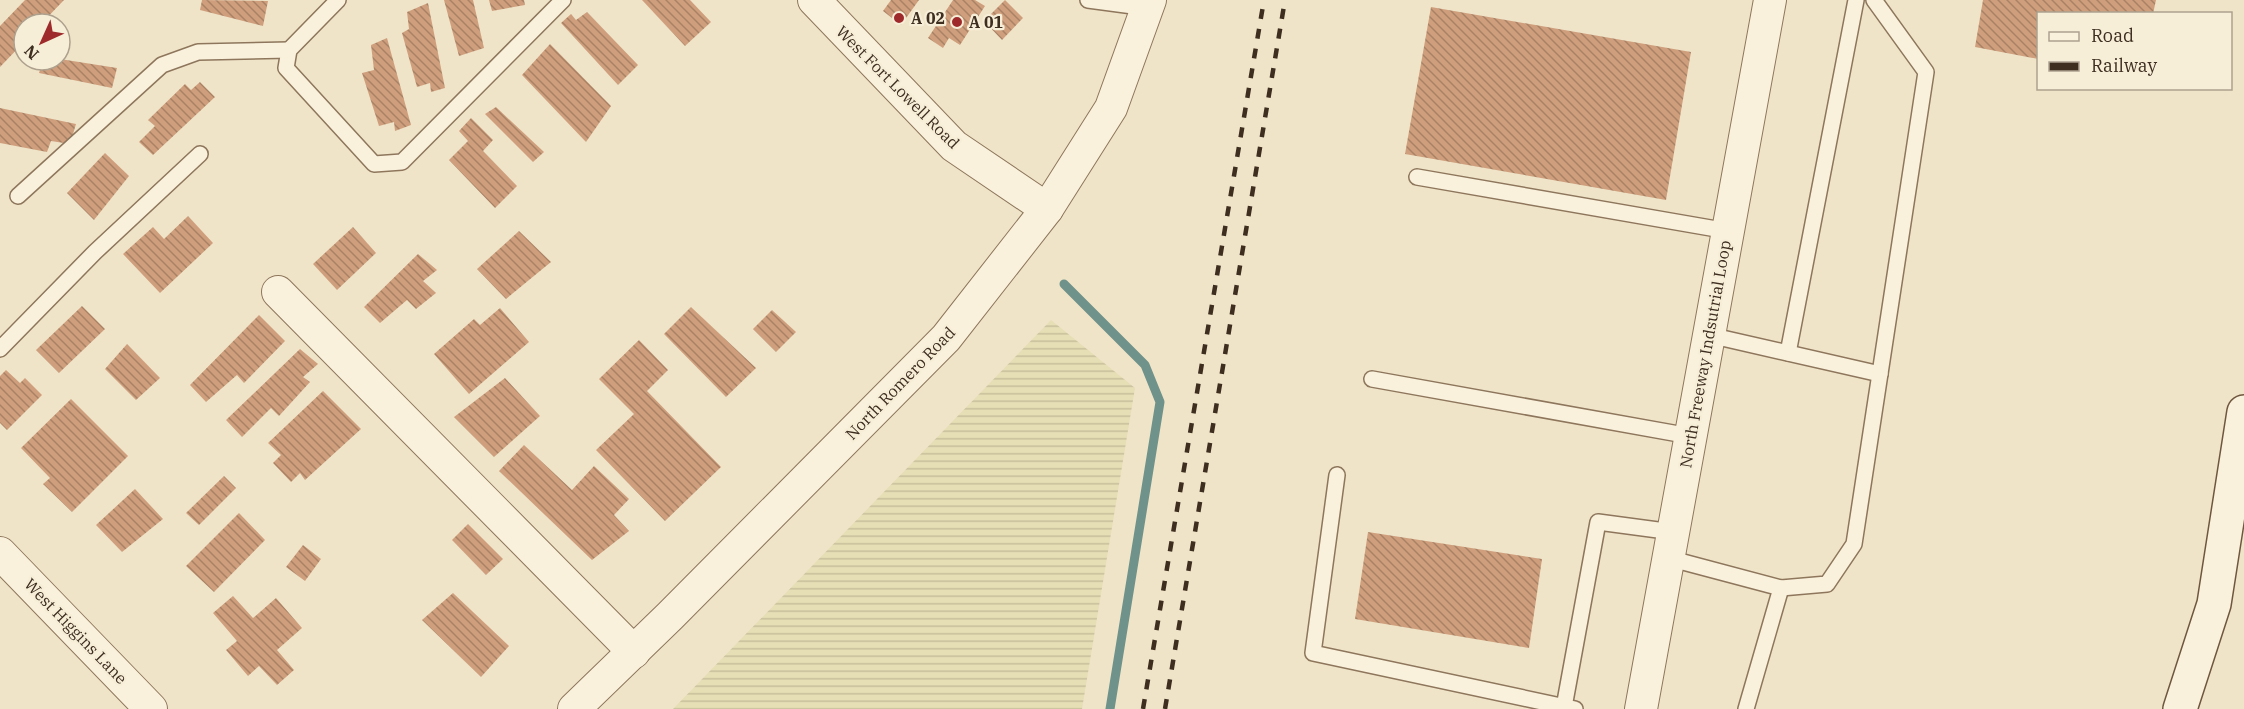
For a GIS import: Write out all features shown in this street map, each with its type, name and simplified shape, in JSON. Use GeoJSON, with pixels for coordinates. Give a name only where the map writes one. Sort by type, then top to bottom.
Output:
{"type":"FeatureCollection","features":[{"type":"Feature","properties":{"kind":"main road"},"geometry":{"type":"LineString","coordinates":[[2180,709],[2214,604],[2244,412]]}},
{"type":"Feature","properties":{"kind":"street","name":"West Fort Lowell Road"},"geometry":{"type":"LineString","coordinates":[[813,0],[954,146],[1047,209]]}},
{"type":"Feature","properties":{"kind":"street","name":"North Freeway Indsutrial Loop"},"geometry":{"type":"LineString","coordinates":[[1641,709],[1770,0]]}},
{"type":"Feature","properties":{"kind":"street","name":"North Romero Road"},"geometry":{"type":"LineString","coordinates":[[574,709],[946,338],[1047,209],[1111,108],[1149,4]]}},
{"type":"Feature","properties":{"kind":"street"},"geometry":{"type":"LineString","coordinates":[[278,291],[634,651]]}},
{"type":"Feature","properties":{"kind":"street","name":"West Higgins Lane"},"geometry":{"type":"LineString","coordinates":[[0,553],[151,709]]}},
{"type":"Feature","properties":{"kind":"lane"},"geometry":{"type":"LineString","coordinates":[[338,0],[289,50],[286,68],[374,164],[402,162],[563,0]]}},
{"type":"Feature","properties":{"kind":"lane"},"geometry":{"type":"LineString","coordinates":[[1088,0],[1149,4]]}},
{"type":"Feature","properties":{"kind":"lane"},"geometry":{"type":"LineString","coordinates":[[1788,353],[1856,0]]}},
{"type":"Feature","properties":{"kind":"lane"},"geometry":{"type":"LineString","coordinates":[[1337,475],[1313,653],[1570,708],[1598,522],[1671,545],[1781,588],[1827,584],[1854,544],[1926,72],[1874,0]]}},
{"type":"Feature","properties":{"kind":"lane"},"geometry":{"type":"LineString","coordinates":[[18,196],[162,65],[198,52],[289,50]]}},
{"type":"Feature","properties":{"kind":"lane"},"geometry":{"type":"LineString","coordinates":[[0,349],[96,252],[200,154]]}},
{"type":"Feature","properties":{"kind":"lane"},"geometry":{"type":"LineString","coordinates":[[1417,177],[1728,231]]}},
{"type":"Feature","properties":{"kind":"lane"},"geometry":{"type":"LineString","coordinates":[[1709,335],[1880,374]]}},
{"type":"Feature","properties":{"kind":"lane"},"geometry":{"type":"LineString","coordinates":[[1372,379],[1690,436]]}},
{"type":"Feature","properties":{"kind":"lane"},"geometry":{"type":"LineString","coordinates":[[1746,709],[1781,588]]}},
{"type":"Feature","properties":{"kind":"shaded area"},"geometry":{"type":"Polygon","coordinates":[[[1051,320],[1135,388],[1082,709],[673,709],[1051,320]]]}},
{"type":"Feature","properties":{"kind":"building"},"geometry":{"type":"Polygon","coordinates":[[[25,0],[64,0],[52,12],[13,12],[25,0]]]}},
{"type":"Feature","properties":{"kind":"building"},"geometry":{"type":"Polygon","coordinates":[[[202,0],[268,1],[263,26],[200,10],[202,0]]]}},
{"type":"Feature","properties":{"kind":"building"},"geometry":{"type":"Polygon","coordinates":[[[444,0],[473,0],[484,48],[459,56],[444,0]]]}},
{"type":"Feature","properties":{"kind":"building"},"geometry":{"type":"Polygon","coordinates":[[[489,0],[524,0],[525,5],[492,11],[489,0]]]}},
{"type":"Feature","properties":{"kind":"building"},"geometry":{"type":"Polygon","coordinates":[[[642,0],[690,0],[711,22],[685,46],[642,0]]]}},
{"type":"Feature","properties":{"kind":"building","name":"A 02"},"geometry":{"type":"Polygon","coordinates":[[[891,0],[919,0],[901,25],[883,11],[891,0]]]}},
{"type":"Feature","properties":{"kind":"building","name":"A 01"},"geometry":{"type":"Polygon","coordinates":[[[953,0],[975,0],[985,6],[960,45],[949,38],[943,48],[928,38],[953,0]]]}},
{"type":"Feature","properties":{"kind":"building"},"geometry":{"type":"Polygon","coordinates":[[[1005,0],[1023,18],[1002,40],[984,21],[1005,0]]]}},
{"type":"Feature","properties":{"kind":"building"},"geometry":{"type":"Polygon","coordinates":[[[1983,0],[2156,0],[2153,12],[2037,12],[2037,59],[1975,47],[1983,0]]]}},
{"type":"Feature","properties":{"kind":"building"},"geometry":{"type":"Polygon","coordinates":[[[428,3],[445,88],[431,92],[430,83],[417,87],[402,33],[409,29],[407,12],[428,3]]]}},
{"type":"Feature","properties":{"kind":"building"},"geometry":{"type":"Polygon","coordinates":[[[1431,7],[1691,52],[1666,200],[1405,154],[1431,7]]]}},
{"type":"Feature","properties":{"kind":"building"},"geometry":{"type":"Polygon","coordinates":[[[587,12],[638,65],[618,85],[561,23],[571,14],[576,20],[587,12]]]}},
{"type":"Feature","properties":{"kind":"building"},"geometry":{"type":"Polygon","coordinates":[[[12,14],[12,54],[0,67],[0,26],[12,14]]]}},
{"type":"Feature","properties":{"kind":"building"},"geometry":{"type":"Polygon","coordinates":[[[387,38],[411,125],[395,131],[394,122],[379,126],[362,73],[374,70],[371,45],[387,38]]]}},
{"type":"Feature","properties":{"kind":"building"},"geometry":{"type":"Polygon","coordinates":[[[550,44],[611,106],[586,142],[522,75],[550,44]]]}},
{"type":"Feature","properties":{"kind":"building"},"geometry":{"type":"Polygon","coordinates":[[[72,61],[117,68],[112,88],[39,73],[72,72],[72,61]]]}},
{"type":"Feature","properties":{"kind":"building"},"geometry":{"type":"Polygon","coordinates":[[[200,82],[215,97],[153,155],[139,142],[155,126],[148,120],[185,84],[191,90],[200,82]]]}},
{"type":"Feature","properties":{"kind":"building"},"geometry":{"type":"Polygon","coordinates":[[[496,107],[544,152],[533,162],[485,114],[496,107]]]}},
{"type":"Feature","properties":{"kind":"building"},"geometry":{"type":"Polygon","coordinates":[[[0,108],[76,124],[70,144],[51,141],[47,152],[0,143],[0,108]]]}},
{"type":"Feature","properties":{"kind":"building"},"geometry":{"type":"Polygon","coordinates":[[[471,118],[493,140],[483,151],[517,186],[495,208],[449,160],[468,141],[459,131],[471,118]]]}},
{"type":"Feature","properties":{"kind":"building"},"geometry":{"type":"Polygon","coordinates":[[[105,153],[129,176],[94,220],[67,193],[105,153]]]}},
{"type":"Feature","properties":{"kind":"building"},"geometry":{"type":"Polygon","coordinates":[[[188,216],[213,243],[160,293],[123,254],[153,227],[164,239],[188,216]]]}},
{"type":"Feature","properties":{"kind":"building"},"geometry":{"type":"Polygon","coordinates":[[[353,227],[376,253],[337,290],[313,264],[353,227]]]}},
{"type":"Feature","properties":{"kind":"building"},"geometry":{"type":"Polygon","coordinates":[[[519,231],[551,262],[506,299],[477,269],[519,231]]]}},
{"type":"Feature","properties":{"kind":"building"},"geometry":{"type":"Polygon","coordinates":[[[418,254],[437,270],[423,281],[436,293],[416,309],[407,300],[380,323],[364,307],[418,254]]]}},
{"type":"Feature","properties":{"kind":"building"},"geometry":{"type":"Polygon","coordinates":[[[82,306],[105,329],[59,373],[36,350],[82,306]]]}},
{"type":"Feature","properties":{"kind":"building"},"geometry":{"type":"Polygon","coordinates":[[[691,307],[756,368],[726,397],[664,334],[691,307]]]}},
{"type":"Feature","properties":{"kind":"building"},"geometry":{"type":"Polygon","coordinates":[[[500,308],[529,342],[469,394],[434,354],[474,319],[480,325],[500,308]]]}},
{"type":"Feature","properties":{"kind":"building"},"geometry":{"type":"Polygon","coordinates":[[[772,310],[796,332],[776,352],[753,329],[772,310]]]}},
{"type":"Feature","properties":{"kind":"building"},"geometry":{"type":"Polygon","coordinates":[[[259,315],[285,341],[244,383],[237,375],[206,402],[190,385],[259,315]]]}},
{"type":"Feature","properties":{"kind":"building"},"geometry":{"type":"Polygon","coordinates":[[[639,340],[668,370],[647,391],[721,467],[665,521],[596,450],[634,414],[599,379],[639,340]]]}},
{"type":"Feature","properties":{"kind":"building"},"geometry":{"type":"Polygon","coordinates":[[[127,344],[160,378],[136,400],[105,369],[127,344]]]}},
{"type":"Feature","properties":{"kind":"building"},"geometry":{"type":"Polygon","coordinates":[[[300,349],[318,364],[303,377],[310,382],[279,416],[271,408],[242,437],[226,420],[300,349]]]}},
{"type":"Feature","properties":{"kind":"building"},"geometry":{"type":"Polygon","coordinates":[[[6,370],[20,383],[25,378],[42,395],[7,430],[0,423],[0,376],[6,370]]]}},
{"type":"Feature","properties":{"kind":"building"},"geometry":{"type":"Polygon","coordinates":[[[505,378],[540,416],[494,457],[454,417],[505,378]]]}},
{"type":"Feature","properties":{"kind":"building"},"geometry":{"type":"Polygon","coordinates":[[[323,391],[361,429],[305,480],[300,473],[291,482],[273,463],[281,455],[268,443],[323,391]]]}},
{"type":"Feature","properties":{"kind":"building"},"geometry":{"type":"Polygon","coordinates":[[[71,399],[128,456],[72,512],[43,484],[50,478],[21,448],[71,399]]]}},
{"type":"Feature","properties":{"kind":"building"},"geometry":{"type":"Polygon","coordinates":[[[524,445],[572,490],[594,466],[629,499],[614,515],[629,531],[592,560],[499,471],[524,445]]]}},
{"type":"Feature","properties":{"kind":"building"},"geometry":{"type":"Polygon","coordinates":[[[224,476],[236,488],[199,525],[186,513],[224,476]]]}},
{"type":"Feature","properties":{"kind":"building"},"geometry":{"type":"Polygon","coordinates":[[[135,489],[163,519],[122,552],[96,525],[135,489]]]}},
{"type":"Feature","properties":{"kind":"building"},"geometry":{"type":"Polygon","coordinates":[[[239,513],[265,540],[214,592],[186,566],[239,513]]]}},
{"type":"Feature","properties":{"kind":"building"},"geometry":{"type":"Polygon","coordinates":[[[468,524],[503,559],[486,575],[452,540],[468,524]]]}},
{"type":"Feature","properties":{"kind":"building"},"geometry":{"type":"Polygon","coordinates":[[[1368,532],[1542,559],[1529,648],[1355,619],[1368,532]]]}},
{"type":"Feature","properties":{"kind":"building"},"geometry":{"type":"Polygon","coordinates":[[[303,545],[321,559],[305,581],[286,567],[303,545]]]}},
{"type":"Feature","properties":{"kind":"building"},"geometry":{"type":"Polygon","coordinates":[[[453,593],[509,646],[481,677],[422,620],[453,593]]]}},
{"type":"Feature","properties":{"kind":"building"},"geometry":{"type":"Polygon","coordinates":[[[233,596],[253,618],[276,598],[302,628],[277,650],[294,670],[277,685],[259,666],[248,676],[226,650],[237,641],[213,613],[233,596]]]}},
{"type":"Feature","properties":{"kind":"waterway"},"geometry":{"type":"LineString","coordinates":[[1064,284],[1145,365],[1160,402],[1110,709]]}},
{"type":"Feature","properties":{"kind":"railway"},"geometry":{"type":"LineString","coordinates":[[1143,709],[1264,0]]}},
{"type":"Feature","properties":{"kind":"railway"},"geometry":{"type":"LineString","coordinates":[[1165,709],[1285,0]]}},
{"type":"Feature","properties":{"kind":"place","name":"A 02"},"geometry":{"type":"Point","coordinates":[899,18]}},
{"type":"Feature","properties":{"kind":"place","name":"A 01"},"geometry":{"type":"Point","coordinates":[957,22]}}]}
